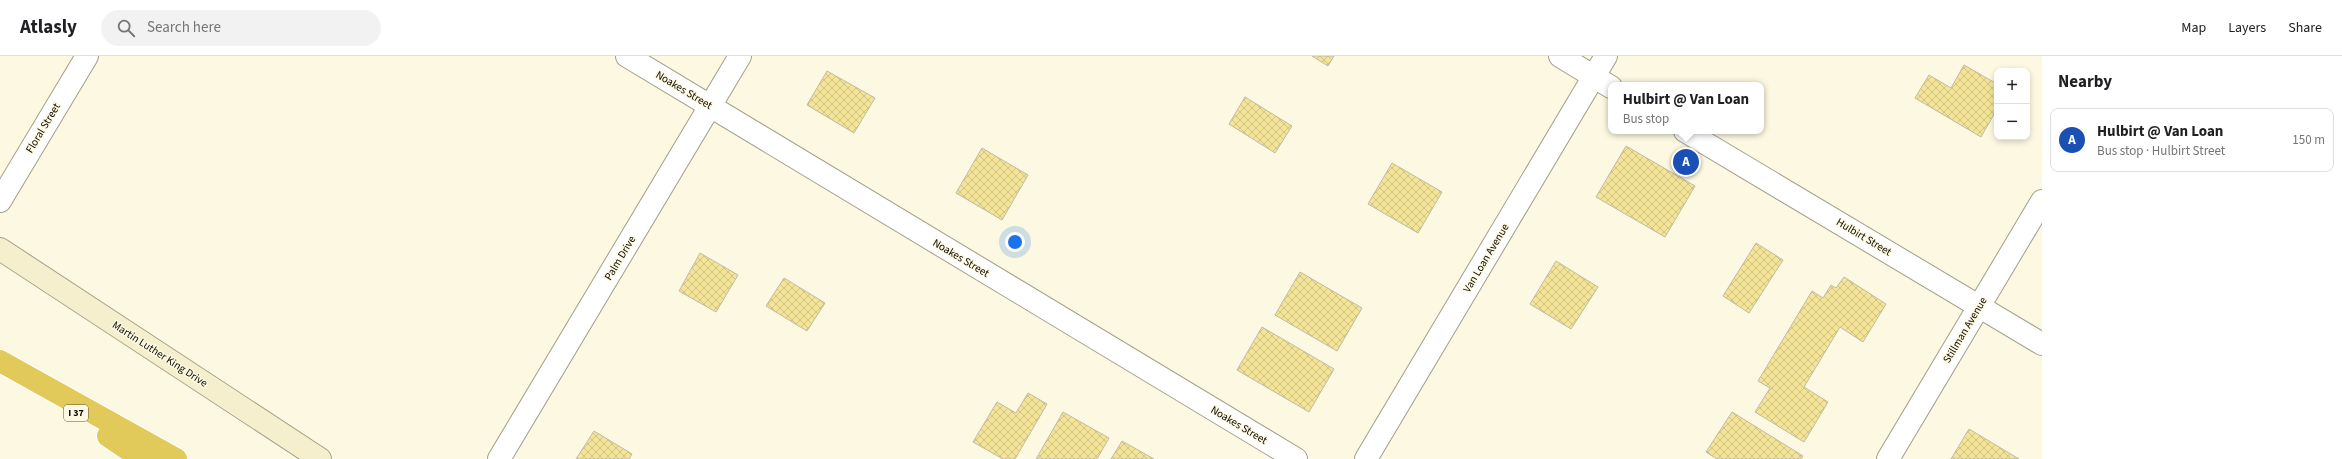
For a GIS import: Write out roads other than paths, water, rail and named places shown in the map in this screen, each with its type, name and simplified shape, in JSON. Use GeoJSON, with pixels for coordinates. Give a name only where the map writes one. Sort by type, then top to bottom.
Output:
{"type":"FeatureCollection","features":[{"type":"Feature","properties":{"kind":"highway","name":"I 37"},"geometry":{"type":"LineString","coordinates":[[5,364],[142,459]]}},
{"type":"Feature","properties":{"kind":"highway"},"geometry":{"type":"LineString","coordinates":[[5,364],[176,459]]}},
{"type":"Feature","properties":{"kind":"main road","name":"Martin Luther King Drive"},"geometry":{"type":"LineString","coordinates":[[0,249],[320,459]]}},
{"type":"Feature","properties":{"kind":"street","name":"Floral Street"},"geometry":{"type":"LineString","coordinates":[[0,201],[87,56]]}},
{"type":"Feature","properties":{"kind":"street","name":"Noakes Street"},"geometry":{"type":"LineString","coordinates":[[627,56],[1296,459]]}},
{"type":"Feature","properties":{"kind":"street","name":"Palm Drive"},"geometry":{"type":"LineString","coordinates":[[499,459],[740,56]]}},
{"type":"Feature","properties":{"kind":"street"},"geometry":{"type":"LineString","coordinates":[[1560,56],[1603,82]]}},
{"type":"Feature","properties":{"kind":"street","name":"Van Loan Avenue"},"geometry":{"type":"LineString","coordinates":[[1366,459],[1603,82],[1606,56]]}},
{"type":"Feature","properties":{"kind":"street","name":"Hulbirt Street"},"geometry":{"type":"LineString","coordinates":[[1690,134],[2042,344]]}},
{"type":"Feature","properties":{"kind":"street","name":"Stillman Avenue"},"geometry":{"type":"LineString","coordinates":[[1888,459],[2042,201]]}},
{"type":"Feature","properties":{"kind":"place","name":"Hulbirt @ Van Loan"},"geometry":{"type":"Point","coordinates":[1686,162]}}]}
